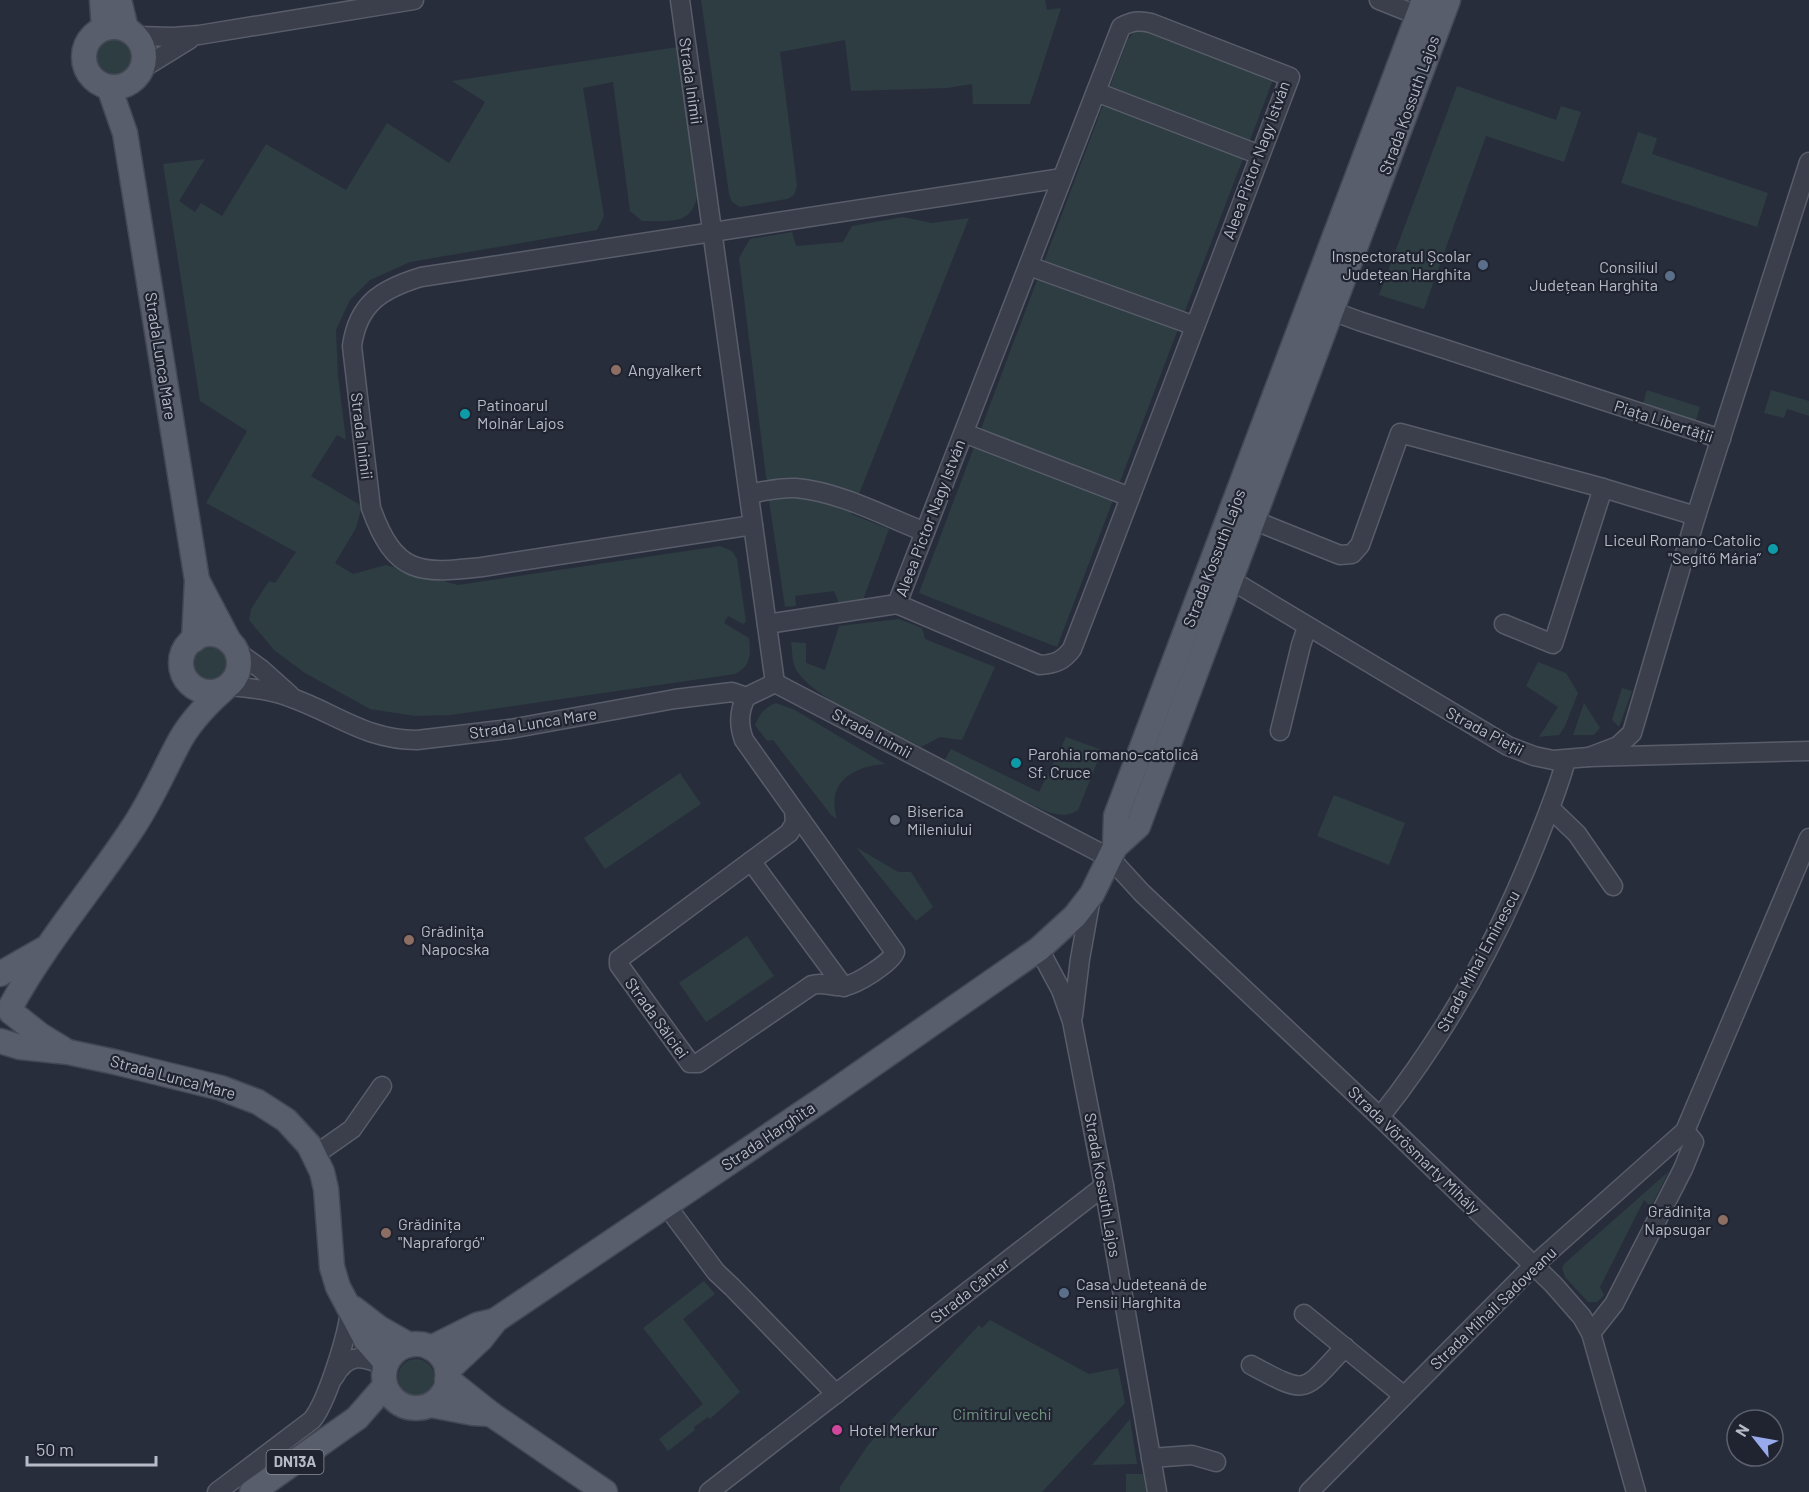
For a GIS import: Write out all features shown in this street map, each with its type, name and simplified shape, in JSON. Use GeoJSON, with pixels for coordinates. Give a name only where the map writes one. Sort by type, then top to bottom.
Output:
{"type":"FeatureCollection","features":[{"type":"Feature","properties":{"kind":"main road"},"geometry":{"type":"LineString","coordinates":[[102,0],[122,31],[144,51],[126,80],[102,85],[90,76],[84,62],[88,41],[97,32],[122,31]]}},
{"type":"Feature","properties":{"kind":"main road"},"geometry":{"type":"LineString","coordinates":[[119,0],[122,31]]}},
{"type":"Feature","properties":{"kind":"main road","name":"Strada Kossuth Lajos"},"geometry":{"type":"LineString","coordinates":[[1112,853],[1116,816],[1322,271],[1427,13],[1448,0]]}},
{"type":"Feature","properties":{"kind":"main road","name":"Strada Kossuth Lajos"},"geometry":{"type":"LineString","coordinates":[[1039,949],[1063,928],[1092,894],[1112,853],[1138,826],[1332,311],[1427,13]]}},
{"type":"Feature","properties":{"kind":"main road","name":"Strada Lunca Mare"},"geometry":{"type":"LineString","coordinates":[[126,80],[129,109],[125,133],[197,580],[194,640]]}},
{"type":"Feature","properties":{"kind":"main road","name":"Strada Lunca Mare"},"geometry":{"type":"LineString","coordinates":[[197,580],[233,646]]}},
{"type":"Feature","properties":{"kind":"main road"},"geometry":{"type":"LineString","coordinates":[[210,634],[222,637],[233,646],[238,670],[226,688],[213,692],[201,691],[184,677],[181,666],[182,657],[194,640],[210,634]]}},
{"type":"Feature","properties":{"kind":"main road","name":"Strada Lunca Mare"},"geometry":{"type":"LineString","coordinates":[[178,744],[185,711],[184,677]]}},
{"type":"Feature","properties":{"kind":"main road","name":"Strada Lunca Mare"},"geometry":{"type":"LineString","coordinates":[[68,1052],[5,1010],[46,948],[88,893],[135,824],[156,789],[178,744],[198,715],[226,688]]}},
{"type":"Feature","properties":{"kind":"main road","name":"Strada Lunca Mare"},"geometry":{"type":"LineString","coordinates":[[0,974],[46,948]]}},
{"type":"Feature","properties":{"kind":"main road","name":"Strada Harghita"},"geometry":{"type":"LineString","coordinates":[[447,1375],[496,1320],[1039,949]]}},
{"type":"Feature","properties":{"kind":"main road","name":"Strada Lunca Mare"},"geometry":{"type":"LineString","coordinates":[[0,1041],[20,1047],[68,1052],[237,1093],[258,1102],[286,1120],[303,1136],[315,1155],[326,1189],[334,1277],[385,1372]]}},
{"type":"Feature","properties":{"kind":"main road","name":"Strada Lunca Mare"},"geometry":{"type":"LineString","coordinates":[[350,1306],[379,1328],[420,1347]]}},
{"type":"Feature","properties":{"kind":"main road","name":"Strada Harghita"},"geometry":{"type":"LineString","coordinates":[[420,1347],[496,1320]]}},
{"type":"Feature","properties":{"kind":"main road"},"geometry":{"type":"LineString","coordinates":[[430,1405],[442,1394],[447,1375],[442,1358],[420,1347],[394,1352],[385,1372],[391,1397],[401,1405],[416,1408],[430,1405],[491,1414]]}},
{"type":"Feature","properties":{"kind":"main road","name":"DN13A"},"geometry":{"type":"LineString","coordinates":[[348,1425],[385,1372]]}},
{"type":"Feature","properties":{"kind":"main road"},"geometry":{"type":"LineString","coordinates":[[447,1375],[491,1414],[605,1492]]}},
{"type":"Feature","properties":{"kind":"main road","name":"DN13A"},"geometry":{"type":"LineString","coordinates":[[252,1492],[348,1425],[401,1405]]}},
{"type":"Feature","properties":{"kind":"street"},"geometry":{"type":"LineString","coordinates":[[122,31],[172,37],[199,35],[414,0]]}},
{"type":"Feature","properties":{"kind":"street","name":"Strada Inimii"},"geometry":{"type":"LineString","coordinates":[[680,0],[775,683],[1112,853]]}},
{"type":"Feature","properties":{"kind":"street"},"geometry":{"type":"LineString","coordinates":[[1379,0],[1427,13]]}},
{"type":"Feature","properties":{"kind":"street","name":"Aleea Pictor Nagy István"},"geometry":{"type":"LineString","coordinates":[[767,624],[897,604],[1040,665],[1053,664],[1064,659],[1072,649],[1290,77],[1151,23],[1131,22],[1121,27],[897,604]]}},
{"type":"Feature","properties":{"kind":"street"},"geometry":{"type":"LineString","coordinates":[[126,80],[175,47],[199,35]]}},
{"type":"Feature","properties":{"kind":"street"},"geometry":{"type":"LineString","coordinates":[[1096,92],[1260,155]]}},
{"type":"Feature","properties":{"kind":"street","name":"Piața Libertății"},"geometry":{"type":"LineString","coordinates":[[1332,311],[1721,439],[1809,164]]}},
{"type":"Feature","properties":{"kind":"street"},"geometry":{"type":"LineString","coordinates":[[712,232],[1062,178]]}},
{"type":"Feature","properties":{"kind":"street","name":"Strada Inimii"},"geometry":{"type":"LineString","coordinates":[[712,232],[421,278],[404,282],[375,298],[361,314],[352,346],[371,508],[382,533],[399,557],[422,570],[441,572],[753,525]]}},
{"type":"Feature","properties":{"kind":"street"},"geometry":{"type":"LineString","coordinates":[[1029,266],[1195,326]]}},
{"type":"Feature","properties":{"kind":"street"},"geometry":{"type":"LineString","coordinates":[[1322,271],[1332,311]]}},
{"type":"Feature","properties":{"kind":"street","name":"Aleea Pictor Nagy István"},"geometry":{"type":"LineString","coordinates":[[964,433],[1130,497]]}},
{"type":"Feature","properties":{"kind":"street"},"geometry":{"type":"LineString","coordinates":[[1253,520],[1340,555],[1352,554],[1360,546],[1400,433],[1603,488],[1696,516]]}},
{"type":"Feature","properties":{"kind":"street"},"geometry":{"type":"LineString","coordinates":[[1589,757],[1618,746],[1632,733],[1721,439]]}},
{"type":"Feature","properties":{"kind":"street"},"geometry":{"type":"LineString","coordinates":[[749,494],[793,488],[819,492],[925,532]]}},
{"type":"Feature","properties":{"kind":"street"},"geometry":{"type":"LineString","coordinates":[[1504,624],[1553,644],[1603,488]]}},
{"type":"Feature","properties":{"kind":"street","name":"Strada Pieții"},"geometry":{"type":"LineString","coordinates":[[1231,580],[1508,746],[1534,756],[1566,760],[1589,757],[1807,753]]}},
{"type":"Feature","properties":{"kind":"street"},"geometry":{"type":"LineString","coordinates":[[1280,731],[1300,645],[1307,627]]}},
{"type":"Feature","properties":{"kind":"street","name":"Strada Lunca Mare"},"geometry":{"type":"LineString","coordinates":[[233,646],[293,698]]}},
{"type":"Feature","properties":{"kind":"street"},"geometry":{"type":"LineString","coordinates":[[751,861],[844,987],[881,966],[895,955],[895,950],[744,740],[740,721],[741,708],[746,697],[775,683]]}},
{"type":"Feature","properties":{"kind":"street","name":"Strada Lunca Mare"},"geometry":{"type":"LineString","coordinates":[[226,688],[265,690],[293,698],[343,723],[403,740],[510,729],[675,699],[732,692],[746,697]]}},
{"type":"Feature","properties":{"kind":"street"},"geometry":{"type":"LineString","coordinates":[[1632,733],[1647,748],[1664,755]]}},
{"type":"Feature","properties":{"kind":"street","name":"Strada Mihai Eminescu"},"geometry":{"type":"LineString","coordinates":[[1380,1117],[1416,1071],[1473,978],[1509,910],[1550,808],[1566,760]]}},
{"type":"Feature","properties":{"kind":"street"},"geometry":{"type":"LineString","coordinates":[[1550,808],[1577,834],[1613,886]]}},
{"type":"Feature","properties":{"kind":"street","name":"Strada Sălciei"},"geometry":{"type":"LineString","coordinates":[[794,810],[793,829],[619,959],[619,965],[690,1063],[698,1063],[812,985],[827,983],[844,987]]}},
{"type":"Feature","properties":{"kind":"street","name":"Strada Mihail Sadoveanu"},"geometry":{"type":"LineString","coordinates":[[1309,1492],[1533,1266],[1685,1131],[1809,838]]}},
{"type":"Feature","properties":{"kind":"street","name":"Strada Vörösmarty Mihály"},"geometry":{"type":"LineString","coordinates":[[1112,853],[1142,893],[1380,1117],[1582,1317],[1591,1333],[1636,1492]]}},
{"type":"Feature","properties":{"kind":"street","name":"Strada Kossuth Lajos"},"geometry":{"type":"LineString","coordinates":[[1072,1020],[1092,894]]}},
{"type":"Feature","properties":{"kind":"street","name":"Strada Kossuth Lajos"},"geometry":{"type":"LineString","coordinates":[[1039,949],[1056,980],[1072,1020],[1104,1186],[1157,1492]]}},
{"type":"Feature","properties":{"kind":"street"},"geometry":{"type":"LineString","coordinates":[[315,1155],[352,1129],[382,1086]]}},
{"type":"Feature","properties":{"kind":"street","name":"Strada Mihail Sadoveanu"},"geometry":{"type":"LineString","coordinates":[[1591,1333],[1614,1304],[1683,1169],[1694,1142],[1685,1131]]}},
{"type":"Feature","properties":{"kind":"street","name":"Strada Cântar"},"geometry":{"type":"LineString","coordinates":[[709,1492],[1104,1186]]}},
{"type":"Feature","properties":{"kind":"street"},"geometry":{"type":"LineString","coordinates":[[666,1206],[716,1272],[836,1394]]}},
{"type":"Feature","properties":{"kind":"street"},"geometry":{"type":"LineString","coordinates":[[217,1492],[312,1420],[323,1403],[330,1383],[348,1324],[350,1306]]}},
{"type":"Feature","properties":{"kind":"street"},"geometry":{"type":"LineString","coordinates":[[1304,1314],[1404,1396]]}},
{"type":"Feature","properties":{"kind":"street"},"geometry":{"type":"LineString","coordinates":[[1251,1365],[1288,1385],[1302,1386],[1311,1383],[1345,1347]]}},
{"type":"Feature","properties":{"kind":"street"},"geometry":{"type":"LineString","coordinates":[[330,1383],[336,1371],[351,1359],[365,1358],[385,1372]]}},
{"type":"Feature","properties":{"kind":"street"},"geometry":{"type":"LineString","coordinates":[[1151,1458],[1192,1455],[1216,1462]]}},
{"type":"Feature","properties":{"kind":"green space"},"geometry":{"type":"Polygon","coordinates":[[[701,0],[1045,0],[1047,10],[1061,8],[1030,104],[973,104],[972,84],[947,88],[851,91],[845,40],[780,52],[796,190],[793,196],[787,199],[740,207],[732,202],[729,194],[701,0]]]}},
{"type":"Feature","properties":{"kind":"green space"},"geometry":{"type":"Polygon","coordinates":[[[1146,27],[1276,72],[1057,647],[919,593],[1128,39],[1135,31],[1146,27]]]}},
{"type":"Feature","properties":{"kind":"green space"},"geometry":{"type":"Polygon","coordinates":[[[114,39],[126,45],[132,57],[126,69],[114,75],[102,69],[96,57],[102,45],[114,39]]]}},
{"type":"Feature","properties":{"kind":"green space"},"geometry":{"type":"Polygon","coordinates":[[[678,47],[698,193],[691,212],[685,217],[670,221],[642,221],[630,211],[613,82],[583,88],[604,216],[597,230],[410,262],[370,280],[350,300],[336,330],[338,376],[346,440],[337,435],[311,476],[362,506],[356,528],[335,563],[353,574],[386,565],[458,585],[720,546],[732,551],[737,559],[746,622],[743,624],[728,616],[724,623],[749,638],[750,655],[747,664],[735,674],[451,715],[415,716],[370,709],[305,673],[274,650],[249,620],[251,609],[269,581],[275,583],[296,552],[206,503],[247,431],[200,401],[163,164],[205,159],[179,201],[195,212],[201,203],[222,216],[266,144],[346,190],[387,123],[449,163],[485,102],[452,81],[678,47]]]}},
{"type":"Feature","properties":{"kind":"green space"},"geometry":{"type":"Polygon","coordinates":[[[1457,86],[1556,120],[1561,106],[1581,112],[1564,162],[1486,136],[1424,309],[1379,295],[1457,86]]]}},
{"type":"Feature","properties":{"kind":"green space"},"geometry":{"type":"Polygon","coordinates":[[[1638,132],[1657,138],[1652,154],[1768,193],[1757,227],[1621,183],[1638,132]]]}},
{"type":"Feature","properties":{"kind":"green space"},"geometry":{"type":"Polygon","coordinates":[[[903,217],[932,223],[969,218],[851,514],[889,529],[863,600],[839,603],[834,591],[795,596],[796,606],[785,607],[769,501],[739,258],[750,239],[792,232],[796,246],[843,242],[852,226],[903,217]]]}},
{"type":"Feature","properties":{"kind":"green space"},"geometry":{"type":"Polygon","coordinates":[[[1647,390],[1700,407],[1695,423],[1642,407],[1647,390]]]}},
{"type":"Feature","properties":{"kind":"green space"},"geometry":{"type":"Polygon","coordinates":[[[1771,390],[1809,401],[1809,416],[1787,409],[1784,418],[1764,413],[1771,390]]]}},
{"type":"Feature","properties":{"kind":"green space"},"geometry":{"type":"Polygon","coordinates":[[[899,619],[922,628],[925,639],[995,667],[962,740],[940,737],[921,747],[871,723],[831,700],[801,677],[794,665],[791,642],[806,643],[806,663],[825,670],[839,626],[899,619]]]}},
{"type":"Feature","properties":{"kind":"green space"},"geometry":{"type":"Polygon","coordinates":[[[210,644],[223,650],[229,663],[223,676],[210,682],[197,676],[191,663],[197,650],[210,644]]]}},
{"type":"Feature","properties":{"kind":"green space"},"geometry":{"type":"Polygon","coordinates":[[[1538,662],[1566,673],[1578,693],[1559,735],[1539,737],[1558,707],[1526,686],[1538,662]]]}},
{"type":"Feature","properties":{"kind":"green space"},"geometry":{"type":"Polygon","coordinates":[[[1622,688],[1632,691],[1619,727],[1612,720],[1622,688]]]}},
{"type":"Feature","properties":{"kind":"green space"},"geometry":{"type":"Polygon","coordinates":[[[776,703],[795,710],[885,764],[862,769],[844,779],[835,795],[837,819],[831,815],[773,740],[767,741],[755,725],[763,711],[776,703]]]}},
{"type":"Feature","properties":{"kind":"green space"},"geometry":{"type":"Polygon","coordinates":[[[1584,703],[1600,728],[1594,735],[1573,735],[1584,703]]]}},
{"type":"Feature","properties":{"kind":"green space"},"geometry":{"type":"Polygon","coordinates":[[[1066,737],[1102,750],[1078,810],[1065,815],[1043,810],[943,763],[951,749],[1039,792],[1066,737]]]}},
{"type":"Feature","properties":{"kind":"green space"},"geometry":{"type":"Polygon","coordinates":[[[680,773],[701,804],[605,869],[584,838],[680,773]]]}},
{"type":"Feature","properties":{"kind":"green space"},"geometry":{"type":"Polygon","coordinates":[[[1334,795],[1405,823],[1389,865],[1317,836],[1334,795]]]}},
{"type":"Feature","properties":{"kind":"green space"},"geometry":{"type":"Polygon","coordinates":[[[856,847],[898,872],[911,872],[933,907],[916,921],[856,847]]]}},
{"type":"Feature","properties":{"kind":"green space"},"geometry":{"type":"Polygon","coordinates":[[[747,936],[774,976],[706,1022],[679,983],[747,936]]]}},
{"type":"Feature","properties":{"kind":"green space"},"geometry":{"type":"Polygon","coordinates":[[[1669,1171],[1651,1207],[1644,1200],[1600,1287],[1604,1295],[1597,1302],[1588,1302],[1565,1277],[1562,1268],[1564,1264],[1669,1171]]]}},
{"type":"Feature","properties":{"kind":"green space"},"geometry":{"type":"Polygon","coordinates":[[[704,1281],[715,1294],[683,1319],[740,1392],[710,1419],[708,1417],[694,1427],[695,1430],[668,1451],[659,1439],[703,1404],[643,1328],[704,1281]]]}},
{"type":"Feature","properties":{"kind":"green space","name":"Cimitirul vechi"},"geometry":{"type":"Polygon","coordinates":[[[990,1320],[1089,1374],[1118,1368],[1125,1403],[1042,1492],[840,1492],[840,1487],[868,1445],[979,1325],[982,1328],[990,1320]]]}},
{"type":"Feature","properties":{"kind":"green space"},"geometry":{"type":"Polygon","coordinates":[[[416,1359],[429,1364],[434,1377],[429,1390],[416,1395],[403,1390],[398,1377],[403,1364],[416,1359]]]}},
{"type":"Feature","properties":{"kind":"green space"},"geometry":{"type":"Polygon","coordinates":[[[1130,1419],[1137,1464],[1092,1465],[1130,1419]]]}},
{"type":"Feature","properties":{"kind":"green space"},"geometry":{"type":"Polygon","coordinates":[[[1126,1474],[1143,1474],[1146,1492],[1126,1492],[1126,1474]]]}},
{"type":"Feature","properties":{"kind":"place","name":"Inspectoratul Școlar Județean Harghita"},"geometry":{"type":"Point","coordinates":[1483,265]}},
{"type":"Feature","properties":{"kind":"place","name":"Consiliul Județean Harghita"},"geometry":{"type":"Point","coordinates":[1670,276]}},
{"type":"Feature","properties":{"kind":"place","name":"Angyalkert"},"geometry":{"type":"Point","coordinates":[616,370]}},
{"type":"Feature","properties":{"kind":"place","name":"Patinoarul Molnár Lajos"},"geometry":{"type":"Point","coordinates":[465,414]}},
{"type":"Feature","properties":{"kind":"place","name":"Liceul Romano-Catolic \"Segítő Mária”"},"geometry":{"type":"Point","coordinates":[1773,549]}},
{"type":"Feature","properties":{"kind":"place","name":"Parohia romano-catolică Sf. Cruce"},"geometry":{"type":"Point","coordinates":[1016,763]}},
{"type":"Feature","properties":{"kind":"place","name":"Biserica Mileniului"},"geometry":{"type":"Point","coordinates":[895,820]}},
{"type":"Feature","properties":{"kind":"place","name":"Grădiniţa Napocska"},"geometry":{"type":"Point","coordinates":[409,940]}},
{"type":"Feature","properties":{"kind":"place","name":"Grădinița Napsugar"},"geometry":{"type":"Point","coordinates":[1723,1220]}},
{"type":"Feature","properties":{"kind":"place","name":"Grădinița \"Napraforgó\""},"geometry":{"type":"Point","coordinates":[386,1233]}},
{"type":"Feature","properties":{"kind":"place","name":"Casa Județeană de Pensii Harghita"},"geometry":{"type":"Point","coordinates":[1064,1293]}},
{"type":"Feature","properties":{"kind":"place","name":"Hotel Merkur"},"geometry":{"type":"Point","coordinates":[837,1430]}}]}
